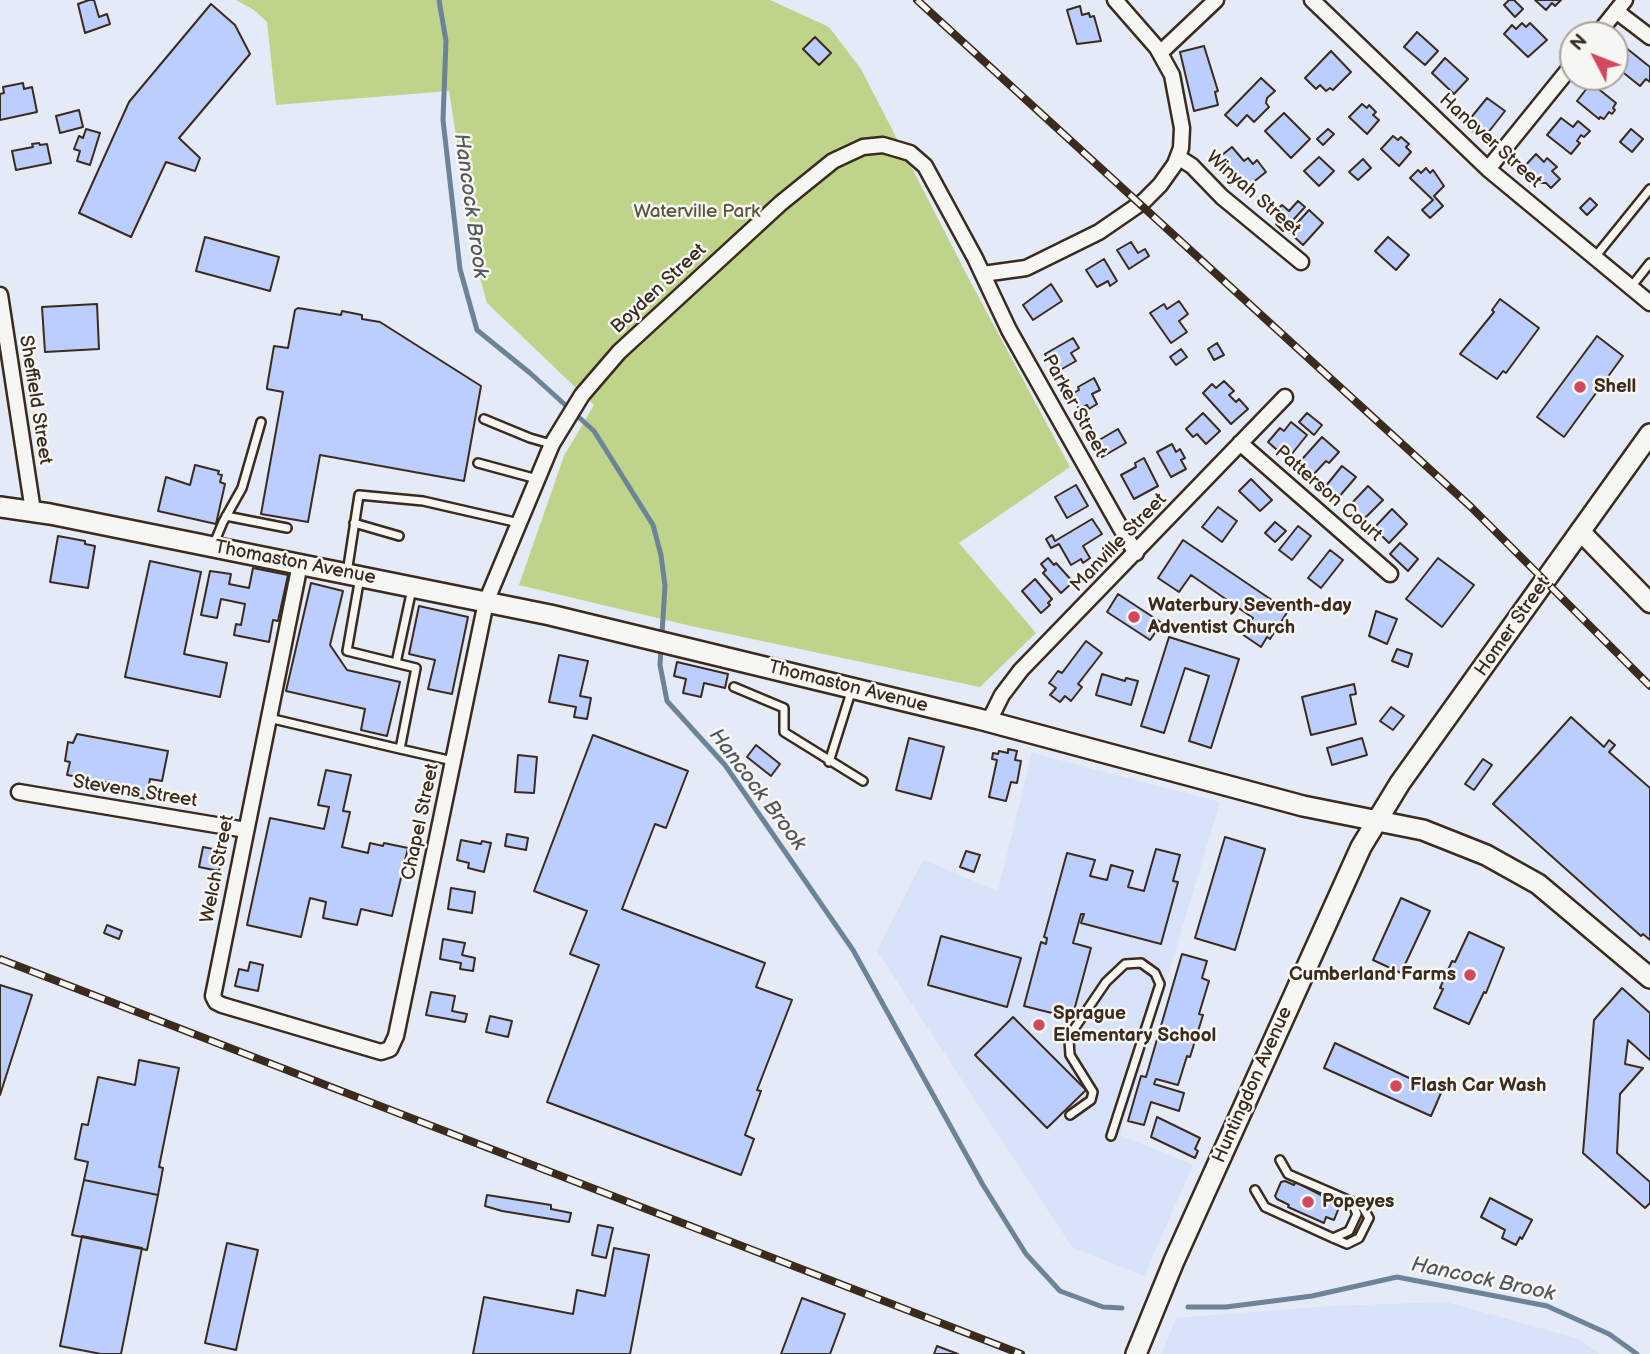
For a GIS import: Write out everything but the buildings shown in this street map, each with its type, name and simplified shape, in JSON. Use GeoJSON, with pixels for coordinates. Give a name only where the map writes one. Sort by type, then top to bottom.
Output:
{"type":"FeatureCollection","features":[{"type":"Feature","properties":{"kind":"main road","name":"Homer Street"},"geometry":{"type":"LineString","coordinates":[[1376,820],[1650,434]]}},
{"type":"Feature","properties":{"kind":"main road","name":"Thomaston Avenue"},"geometry":{"type":"LineString","coordinates":[[0,507],[33,510],[486,602],[989,721],[1303,806],[1423,830],[1475,850],[1516,870],[1561,901],[1650,978]]}},
{"type":"Feature","properties":{"kind":"main road","name":"Huntingdon Avenue"},"geometry":{"type":"LineString","coordinates":[[1136,1354],[1174,1261],[1344,880],[1376,820]]}},
{"type":"Feature","properties":{"kind":"street"},"geometry":{"type":"LineString","coordinates":[[983,274],[1026,268],[1099,232],[1126,215],[1152,193],[1165,179],[1178,157],[1182,139],[1181,117],[1171,75],[1160,53],[1115,0]]}},
{"type":"Feature","properties":{"kind":"street"},"geometry":{"type":"LineString","coordinates":[[1160,53],[1216,0]]}},
{"type":"Feature","properties":{"kind":"street","name":"Hanover Street"},"geometry":{"type":"LineString","coordinates":[[1312,0],[1488,169],[1650,303]]}},
{"type":"Feature","properties":{"kind":"street"},"geometry":{"type":"LineString","coordinates":[[1609,21],[1621,6],[1650,37]]}},
{"type":"Feature","properties":{"kind":"street"},"geometry":{"type":"LineString","coordinates":[[1488,169],[1559,81]]}},
{"type":"Feature","properties":{"kind":"street","name":"Boyden Street"},"geometry":{"type":"LineString","coordinates":[[486,602],[552,444],[582,395],[627,344],[781,204],[833,161],[863,147],[893,146],[910,153],[921,162],[933,179],[983,274]]}},
{"type":"Feature","properties":{"kind":"street","name":"Winyah Street"},"geometry":{"type":"LineString","coordinates":[[1178,157],[1192,166],[1222,197],[1301,262]]}},
{"type":"Feature","properties":{"kind":"street","name":"Parker Street"},"geometry":{"type":"LineString","coordinates":[[983,274],[1009,330],[1136,553]]}},
{"type":"Feature","properties":{"kind":"street","name":"Sheffield Street"},"geometry":{"type":"LineString","coordinates":[[0,295],[33,510]]}},
{"type":"Feature","properties":{"kind":"street","name":"Manville Street"},"geometry":{"type":"LineString","coordinates":[[989,721],[1002,695],[1021,670],[1285,397]]}},
{"type":"Feature","properties":{"kind":"street","name":"Patterson Court"},"geometry":{"type":"LineString","coordinates":[[1240,443],[1391,574]]}},
{"type":"Feature","properties":{"kind":"street"},"geometry":{"type":"LineString","coordinates":[[1580,531],[1650,603]]}},
{"type":"Feature","properties":{"kind":"street","name":"Welch Street"},"geometry":{"type":"LineString","coordinates":[[300,564],[214,984],[214,999],[222,1006],[350,1044],[376,1051],[390,1049]]}},
{"type":"Feature","properties":{"kind":"street","name":"Chapel Street"},"geometry":{"type":"LineString","coordinates":[[390,1049],[396,1036],[486,602]]}},
{"type":"Feature","properties":{"kind":"street","name":"Stevens Street"},"geometry":{"type":"LineString","coordinates":[[19,792],[246,830]]}},
{"type":"Feature","properties":{"kind":"lane"},"geometry":{"type":"LineString","coordinates":[[1595,257],[1650,189]]}},
{"type":"Feature","properties":{"kind":"lane"},"geometry":{"type":"LineString","coordinates":[[1631,287],[1650,263]]}},
{"type":"Feature","properties":{"kind":"lane"},"geometry":{"type":"LineString","coordinates":[[484,419],[552,444]]}},
{"type":"Feature","properties":{"kind":"lane"},"geometry":{"type":"LineString","coordinates":[[213,547],[242,488],[261,422]]}},
{"type":"Feature","properties":{"kind":"lane"},"geometry":{"type":"LineString","coordinates":[[478,463],[537,479]]}},
{"type":"Feature","properties":{"kind":"lane"},"geometry":{"type":"LineString","coordinates":[[400,750],[416,668],[347,651],[354,523],[359,495],[423,501],[519,523]]}},
{"type":"Feature","properties":{"kind":"lane"},"geometry":{"type":"LineString","coordinates":[[226,516],[287,528]]}},
{"type":"Feature","properties":{"kind":"lane"},"geometry":{"type":"LineString","coordinates":[[354,523],[399,536]]}},
{"type":"Feature","properties":{"kind":"lane"},"geometry":{"type":"LineString","coordinates":[[396,663],[413,587]]}},
{"type":"Feature","properties":{"kind":"lane"},"geometry":{"type":"LineString","coordinates":[[734,687],[784,708],[784,732],[863,781]]}},
{"type":"Feature","properties":{"kind":"lane"},"geometry":{"type":"LineString","coordinates":[[829,762],[852,688]]}},
{"type":"Feature","properties":{"kind":"lane"},"geometry":{"type":"LineString","coordinates":[[269,718],[453,761]]}},
{"type":"Feature","properties":{"kind":"lane"},"geometry":{"type":"LineString","coordinates":[[1070,1115],[1091,1100],[1093,1092],[1070,1055],[1069,1040],[1072,1032],[1106,982],[1125,964],[1141,964],[1155,973],[1160,985],[1111,1136]]}},
{"type":"Feature","properties":{"kind":"lane"},"geometry":{"type":"LineString","coordinates":[[1255,1190],[1265,1207],[1347,1244],[1359,1238],[1369,1218],[1362,1206],[1288,1174],[1280,1160]]}},
{"type":"Feature","properties":{"kind":"lane"},"geometry":{"type":"LineString","coordinates":[[1333,1238],[1349,1231],[1357,1214],[1351,1201]]}},
{"type":"Feature","properties":{"kind":"shaded area","name":"Sprague Elementary School"},"geometry":{"type":"Polygon","coordinates":[[[1032,753],[1220,802],[1120,1135],[1193,1165],[1144,1276],[1072,1247],[877,951],[923,860],[998,891],[1032,753]]]}},
{"type":"Feature","properties":{"kind":"shaded area"},"geometry":{"type":"Polygon","coordinates":[[[1446,1302],[1579,1339],[1599,1354],[1162,1354],[1176,1318],[1332,1306],[1446,1302]]]}},
{"type":"Feature","properties":{"kind":"green space","name":"Waterville Park"},"geometry":{"type":"Polygon","coordinates":[[[236,0],[770,0],[829,27],[861,69],[1070,467],[959,543],[1036,633],[980,687],[691,626],[519,585],[564,456],[594,405],[487,303],[476,263],[449,91],[276,105],[267,22],[254,10],[236,0]]]}},
{"type":"Feature","properties":{"kind":"waterway","name":"Hancock Brook"},"geometry":{"type":"LineString","coordinates":[[439,0],[446,41],[443,120],[460,269],[477,330],[594,431],[653,525],[665,586],[660,665],[667,701],[725,765],[853,950],[983,1185],[1026,1254],[1060,1291],[1103,1307],[1122,1308]]}},
{"type":"Feature","properties":{"kind":"waterway","name":"Hancock Brook"},"geometry":{"type":"LineString","coordinates":[[1188,1307],[1226,1307],[1312,1296],[1397,1277],[1547,1306],[1609,1334],[1637,1354]]}},
{"type":"Feature","properties":{"kind":"railway"},"geometry":{"type":"LineString","coordinates":[[917,0],[1471,507],[1650,686]]}},
{"type":"Feature","properties":{"kind":"railway"},"geometry":{"type":"LineString","coordinates":[[0,959],[1021,1354]]}},
{"type":"Feature","properties":{"kind":"place","name":"Shell"},"geometry":{"type":"Point","coordinates":[1580,387]}},
{"type":"Feature","properties":{"kind":"place","name":"Waterbury Seventh-day Adventist Church"},"geometry":{"type":"Point","coordinates":[1134,617]}},
{"type":"Feature","properties":{"kind":"place","name":"Cumberland Farms"},"geometry":{"type":"Point","coordinates":[1470,975]}},
{"type":"Feature","properties":{"kind":"place","name":"Sprague Elementary School"},"geometry":{"type":"Point","coordinates":[1039,1025]}},
{"type":"Feature","properties":{"kind":"place","name":"Flash Car Wash"},"geometry":{"type":"Point","coordinates":[1396,1086]}},
{"type":"Feature","properties":{"kind":"place","name":"Popeyes"},"geometry":{"type":"Point","coordinates":[1308,1202]}}]}
